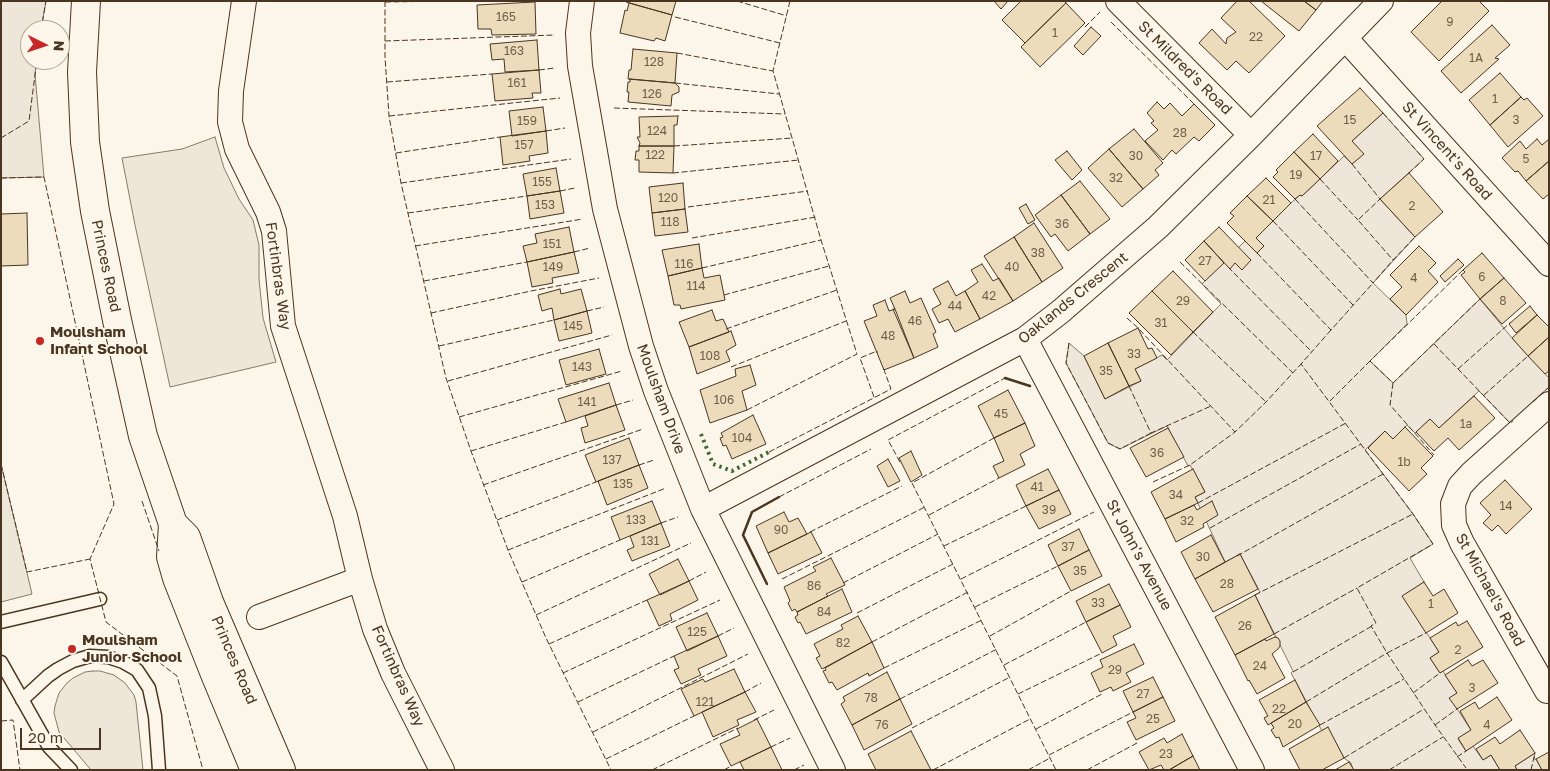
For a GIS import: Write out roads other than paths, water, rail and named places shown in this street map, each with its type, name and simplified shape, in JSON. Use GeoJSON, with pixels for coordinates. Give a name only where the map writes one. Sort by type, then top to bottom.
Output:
{"type":"FeatureCollection","features":[{"type":"Feature","properties":{"kind":"main road","name":"Princes Road"},"geometry":{"type":"LineString","coordinates":[[86,1],[82,72],[85,142],[95,211],[143,436],[174,524],[186,537],[210,602],[281,770]]}},
{"type":"Feature","properties":{"kind":"main road","name":"Princes Road"},"geometry":{"type":"LineString","coordinates":[[174,524],[171,557],[177,578],[255,770]]}},
{"type":"Feature","properties":{"kind":"street","name":"Fortinbras Way"},"geometry":{"type":"LineString","coordinates":[[244,1],[231,91],[230,122],[237,149],[268,212],[274,232],[283,326],[346,516],[360,579],[375,630],[393,673],[442,770]]}},
{"type":"Feature","properties":{"kind":"street","name":"Moulsham Drive"},"geometry":{"type":"LineString","coordinates":[[582,1],[578,33],[580,66],[605,209],[641,346],[656,391],[703,509],[834,770]]}},
{"type":"Feature","properties":{"kind":"street","name":"St Mildred's Road"},"geometry":{"type":"LineString","coordinates":[[1118,1],[1251,135]]}},
{"type":"Feature","properties":{"kind":"street","name":"Oaklands Crescent"},"geometry":{"type":"LineString","coordinates":[[703,509],[1025,339],[1060,312],[1158,227],[1251,135],[1381,1]]}},
{"type":"Feature","properties":{"kind":"street","name":"St Vincent's Road"},"geometry":{"type":"LineString","coordinates":[[1345,38],[1549,264]]}},
{"type":"Feature","properties":{"kind":"street","name":"St John's Avenue"},"geometry":{"type":"LineString","coordinates":[[1025,339],[1252,770]]}},
{"type":"Feature","properties":{"kind":"street","name":"St Michael's Road"},"geometry":{"type":"LineString","coordinates":[[1546,691],[1462,543],[1454,525],[1453,504],[1460,486],[1471,474],[1549,404]]}},
{"type":"Feature","properties":{"kind":"street"},"geometry":{"type":"LineString","coordinates":[[259,617],[360,579]]}},
{"type":"Feature","properties":{"kind":"lane"},"geometry":{"type":"LineString","coordinates":[[1,622],[100,599]]}},
{"type":"Feature","properties":{"kind":"lane"},"geometry":{"type":"LineString","coordinates":[[22,700],[48,676],[73,660],[90,656],[108,657],[123,662],[137,670],[150,688],[155,716],[159,770]]}},
{"type":"Feature","properties":{"kind":"lane"},"geometry":{"type":"LineString","coordinates":[[1,662],[49,747],[71,770]]}},
{"type":"Feature","properties":{"kind":"place","name":"Moulsham Infant School"},"geometry":{"type":"Point","coordinates":[40,341]}},
{"type":"Feature","properties":{"kind":"place","name":"Moulsham Junior School"},"geometry":{"type":"Point","coordinates":[72,649]}}]}
